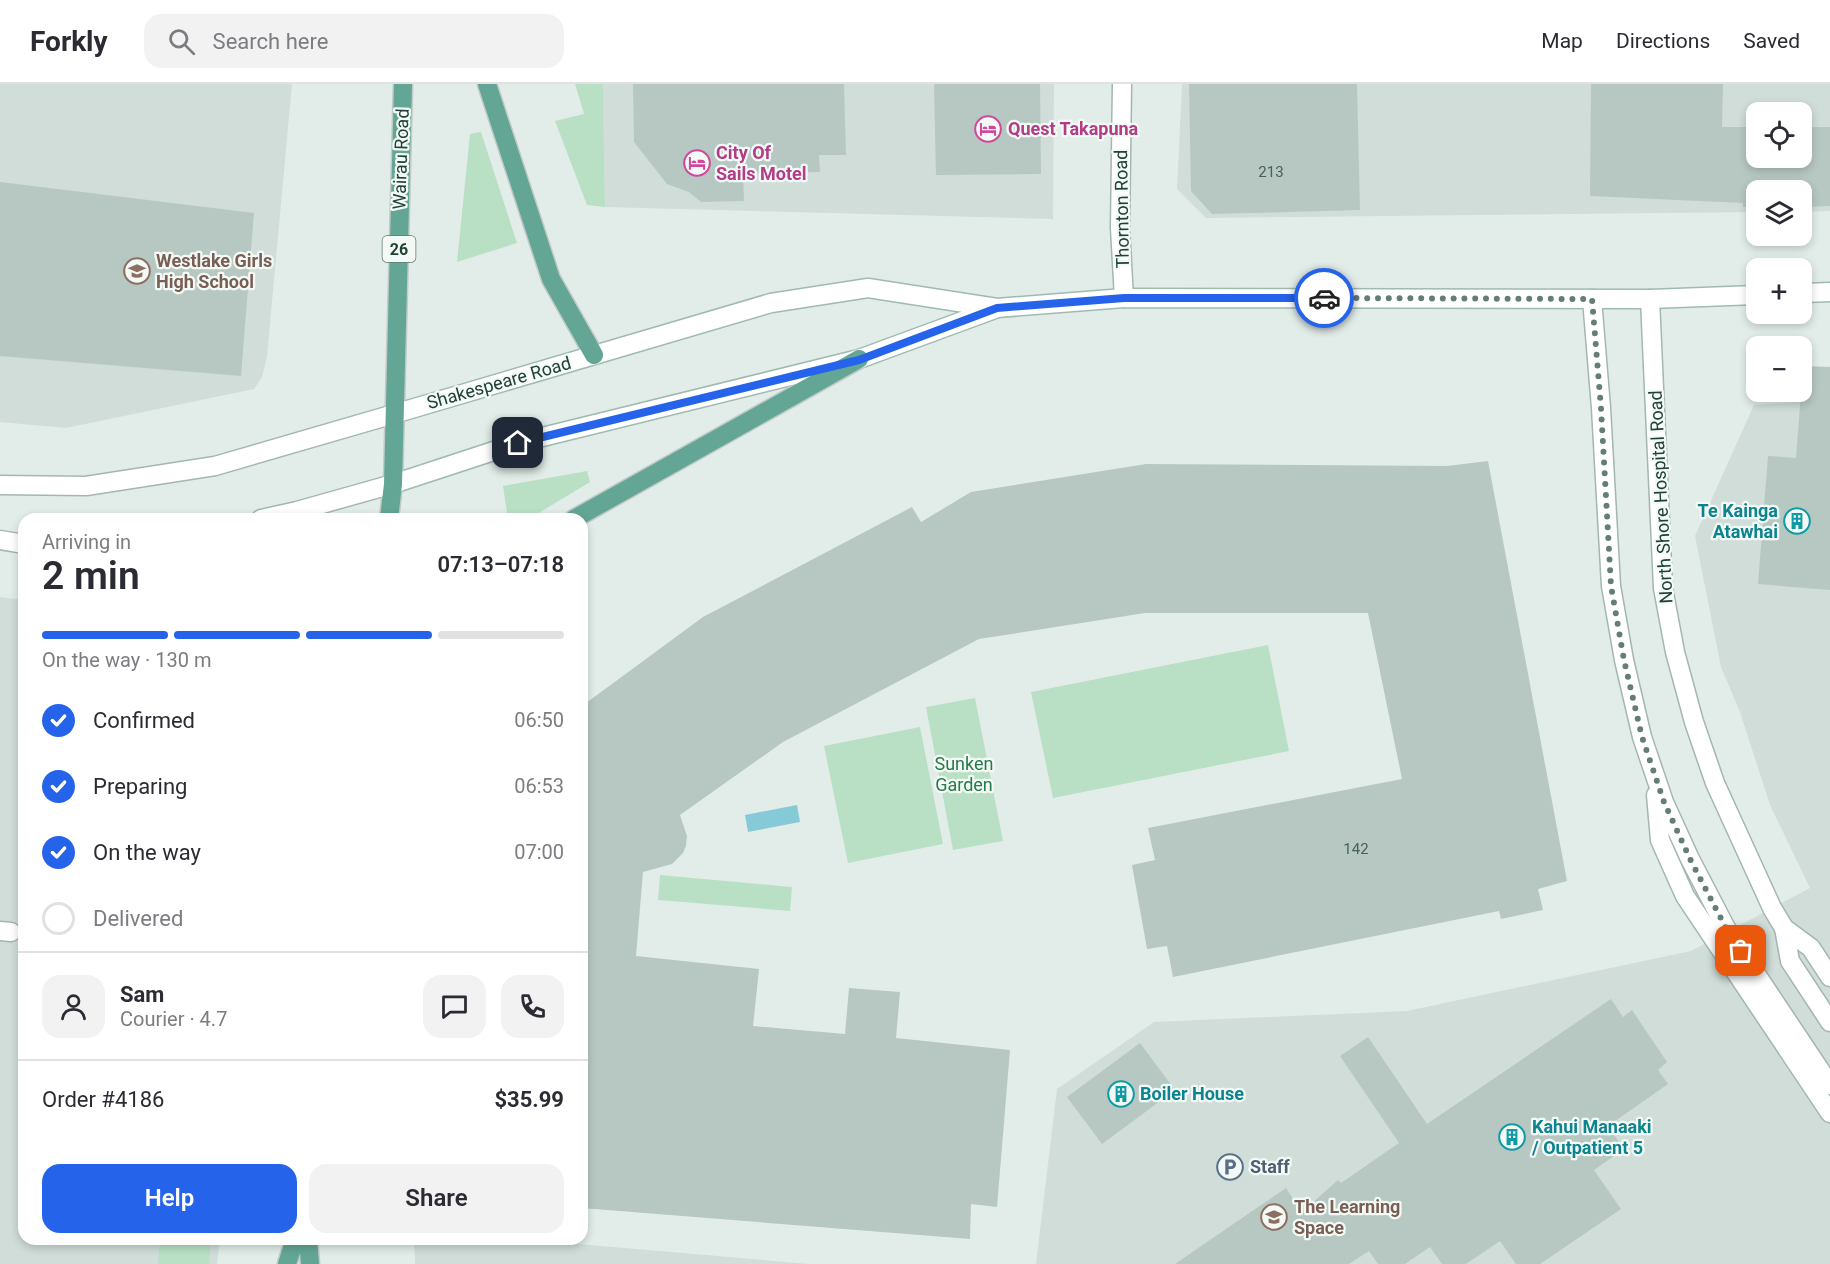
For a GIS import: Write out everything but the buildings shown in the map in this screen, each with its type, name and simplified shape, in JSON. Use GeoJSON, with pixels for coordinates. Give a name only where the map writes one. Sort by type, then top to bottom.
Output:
{"type":"FeatureCollection","features":[{"type":"Feature","properties":{"kind":"main road","name":"Wairau Road"},"geometry":{"type":"LineString","coordinates":[[394,414],[403,84]]}},
{"type":"Feature","properties":{"kind":"main road"},"geometry":{"type":"LineString","coordinates":[[487,84],[551,279],[594,356]]}},
{"type":"Feature","properties":{"kind":"main road"},"geometry":{"type":"LineString","coordinates":[[585,513],[859,360]]}},
{"type":"Feature","properties":{"kind":"main road","name":"26"},"geometry":{"type":"LineString","coordinates":[[390,513],[393,484],[394,414]]}},
{"type":"Feature","properties":{"kind":"main road"},"geometry":{"type":"LineString","coordinates":[[286,1264],[293,1245]]}},
{"type":"Feature","properties":{"kind":"main road"},"geometry":{"type":"LineString","coordinates":[[308,1245],[310,1264]]}},
{"type":"Feature","properties":{"kind":"street","name":"Thornton Road"},"geometry":{"type":"LineString","coordinates":[[1122,84],[1120,228],[1124,298]]}},
{"type":"Feature","properties":{"kind":"street","name":"Shakespeare Road"},"geometry":{"type":"LineString","coordinates":[[0,485],[86,486],[215,466],[771,303],[868,288],[997,308],[1124,298],[1650,299],[1746,295]]}},
{"type":"Feature","properties":{"kind":"street"},"geometry":{"type":"LineString","coordinates":[[1812,293],[1830,292]]}},
{"type":"Feature","properties":{"kind":"street"},"geometry":{"type":"LineString","coordinates":[[1592,299],[1611,586],[1639,726],[1664,802],[1690,859],[1728,932],[1830,1085]]}},
{"type":"Feature","properties":{"kind":"street","name":"North Shore Hospital Road"},"geometry":{"type":"LineString","coordinates":[[1650,299],[1663,588],[1675,652],[1694,722],[1715,783],[1772,908],[1784,928],[1811,948],[1830,977]]}},
{"type":"Feature","properties":{"kind":"street","name":"Shakespeare Road"},"geometry":{"type":"LineString","coordinates":[[288,513],[393,484],[518,443],[859,360],[997,308]]}},
{"type":"Feature","properties":{"kind":"street"},"geometry":{"type":"LineString","coordinates":[[0,540],[18,543]]}},
{"type":"Feature","properties":{"kind":"street"},"geometry":{"type":"LineString","coordinates":[[1653,770],[1660,840],[1685,896],[1830,1113]]}},
{"type":"Feature","properties":{"kind":"street"},"geometry":{"type":"LineString","coordinates":[[1784,928],[1790,961],[1830,1022]]}},
{"type":"Feature","properties":{"kind":"shaded area","name":"Westlake Girls High School"},"geometry":{"type":"Polygon","coordinates":[[[0,84],[292,84],[267,356],[262,377],[254,389],[66,428],[0,422],[0,84]]]}},
{"type":"Feature","properties":{"kind":"shaded area"},"geometry":{"type":"Polygon","coordinates":[[[603,84],[1054,84],[1053,219],[605,207],[603,84]]]}},
{"type":"Feature","properties":{"kind":"shaded area"},"geometry":{"type":"Polygon","coordinates":[[[1182,84],[1830,84],[1830,211],[1812,212],[1812,180],[1746,180],[1746,212],[1206,218],[1177,189],[1182,84]]]}},
{"type":"Feature","properties":{"kind":"shaded area"},"geometry":{"type":"Polygon","coordinates":[[[1830,400],[1830,1264],[1036,1264],[1057,1089],[1154,1022],[1407,1011],[1691,951],[1810,888],[1770,805],[1740,712],[1721,667],[1695,536],[1754,405],[1830,400]]]}},
{"type":"Feature","properties":{"kind":"shaded area"},"geometry":{"type":"Polygon","coordinates":[[[0,597],[18,599],[18,1245],[219,1245],[217,1264],[0,1264],[0,597]]]}},
{"type":"Feature","properties":{"kind":"shaded area"},"geometry":{"type":"Polygon","coordinates":[[[414,1245],[588,1245],[809,1264],[415,1264],[414,1245]]]}},
{"type":"Feature","properties":{"kind":"green space"},"geometry":{"type":"Polygon","coordinates":[[[575,84],[603,84],[605,207],[587,205],[555,121],[584,114],[575,84]]]}},
{"type":"Feature","properties":{"kind":"green space"},"geometry":{"type":"Polygon","coordinates":[[[481,132],[517,243],[457,262],[470,134],[481,132]]]}},
{"type":"Feature","properties":{"kind":"green space"},"geometry":{"type":"Polygon","coordinates":[[[587,471],[590,482],[539,513],[507,513],[503,486],[587,471]]]}},
{"type":"Feature","properties":{"kind":"green space"},"geometry":{"type":"Polygon","coordinates":[[[1268,645],[1289,751],[1053,798],[1031,692],[1268,645]]]}},
{"type":"Feature","properties":{"kind":"green space","name":"Sunken Garden"},"geometry":{"type":"Polygon","coordinates":[[[975,698],[1003,841],[953,850],[926,707],[975,698]]]}},
{"type":"Feature","properties":{"kind":"green space"},"geometry":{"type":"Polygon","coordinates":[[[920,727],[943,844],[848,863],[824,746],[920,727]]]}},
{"type":"Feature","properties":{"kind":"green space"},"geometry":{"type":"Polygon","coordinates":[[[660,875],[792,887],[790,911],[658,900],[660,875]]]}},
{"type":"Feature","properties":{"kind":"green space"},"geometry":{"type":"Polygon","coordinates":[[[160,1245],[211,1245],[209,1264],[158,1264],[160,1245]]]}},
{"type":"Feature","properties":{"kind":"water"},"geometry":{"type":"Polygon","coordinates":[[[797,805],[800,822],[748,832],[745,815],[797,805]]]}},
{"type":"Feature","properties":{"kind":"way so far"},"geometry":{"type":"LineString","coordinates":[[1324,298],[1592,299],[1611,586],[1624,660],[1642,737],[1664,802],[1690,859],[1728,932],[1741,951]]}},
{"type":"Feature","properties":{"kind":"place","name":"Quest Takapuna"},"geometry":{"type":"Point","coordinates":[988,129]}},
{"type":"Feature","properties":{"kind":"place","name":"City Of Sails Motel"},"geometry":{"type":"Point","coordinates":[697,163]}},
{"type":"Feature","properties":{"kind":"place","name":"Westlake Girls High School"},"geometry":{"type":"Point","coordinates":[137,271]}},
{"type":"Feature","properties":{"kind":"place","name":"Te Kainga Atawhai"},"geometry":{"type":"Point","coordinates":[1797,521]}},
{"type":"Feature","properties":{"kind":"place","name":"Boiler House"},"geometry":{"type":"Point","coordinates":[1121,1094]}},
{"type":"Feature","properties":{"kind":"place","name":"Kahui Manaaki / Outpatient 5"},"geometry":{"type":"Point","coordinates":[1512,1137]}},
{"type":"Feature","properties":{"kind":"place","name":"Staff"},"geometry":{"type":"Point","coordinates":[1230,1167]}},
{"type":"Feature","properties":{"kind":"place","name":"The Learning Space"},"geometry":{"type":"Point","coordinates":[1274,1217]}},
{"type":"Feature","properties":{"kind":"route"},"geometry":{"type":"LineString","coordinates":[[518,443],[859,360],[997,308],[1124,298],[1324,298]]}}]}
